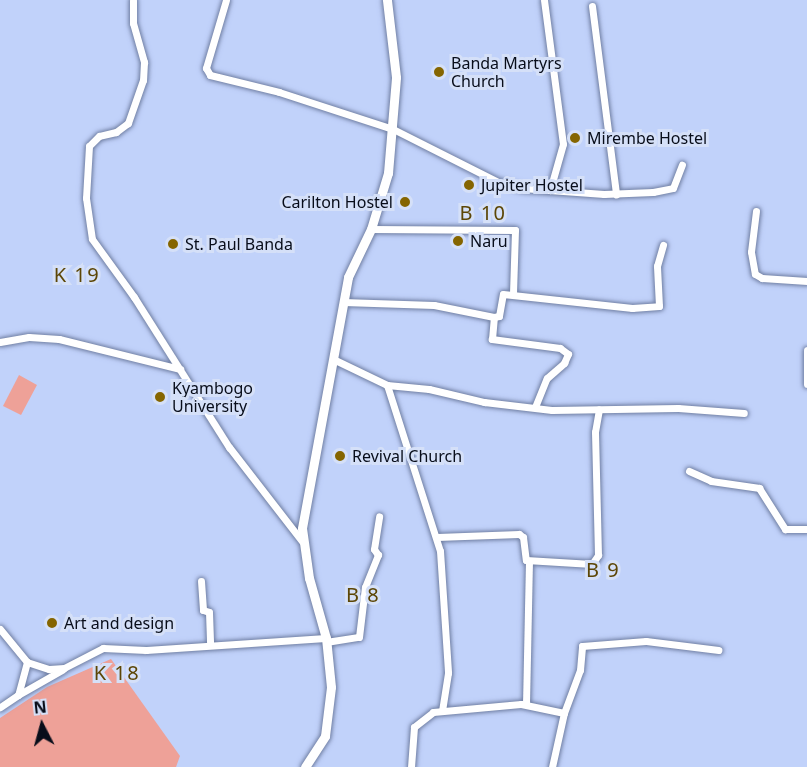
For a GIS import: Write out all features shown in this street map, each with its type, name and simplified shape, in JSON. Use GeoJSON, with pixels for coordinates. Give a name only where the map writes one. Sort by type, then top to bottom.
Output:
{"type":"FeatureCollection","features":[{"type":"Feature","properties":{"kind":"street"},"geometry":{"type":"LineString","coordinates":[[133,0],[133,23],[144,62],[143,80],[128,123],[122,130],[99,136],[89,146],[88,223],[98,252],[134,297],[229,447],[302,541]]}},
{"type":"Feature","properties":{"kind":"street"},"geometry":{"type":"LineString","coordinates":[[226,0],[206,68],[208,74],[279,92],[393,129],[498,182],[550,190],[616,194],[671,190],[682,165]]}},
{"type":"Feature","properties":{"kind":"street"},"geometry":{"type":"LineString","coordinates":[[305,767],[319,749],[328,725],[331,687],[326,640],[302,541],[306,500],[348,277],[371,229],[388,173],[393,129],[395,55],[387,0]]}},
{"type":"Feature","properties":{"kind":"street"},"geometry":{"type":"LineString","coordinates":[[544,0],[563,144],[550,190]]}},
{"type":"Feature","properties":{"kind":"street"},"geometry":{"type":"LineString","coordinates":[[592,6],[616,194]]}},
{"type":"Feature","properties":{"kind":"street"},"geometry":{"type":"LineString","coordinates":[[756,211],[751,252],[755,274],[762,278],[807,281]]}},
{"type":"Feature","properties":{"kind":"street"},"geometry":{"type":"LineString","coordinates":[[371,229],[515,230],[513,294]]}},
{"type":"Feature","properties":{"kind":"street"},"geometry":{"type":"LineString","coordinates":[[343,302],[434,305],[494,317],[499,316],[503,294],[632,308],[659,306],[657,266],[663,245]]}},
{"type":"Feature","properties":{"kind":"street"},"geometry":{"type":"LineString","coordinates":[[494,317],[492,339],[567,352],[564,363],[547,378],[535,407]]}},
{"type":"Feature","properties":{"kind":"street"},"geometry":{"type":"LineString","coordinates":[[0,342],[28,337],[59,339],[180,369]]}},
{"type":"Feature","properties":{"kind":"street"},"geometry":{"type":"LineString","coordinates":[[807,350],[807,384]]}},
{"type":"Feature","properties":{"kind":"street"},"geometry":{"type":"LineString","coordinates":[[333,359],[387,385],[535,407],[744,413]]}},
{"type":"Feature","properties":{"kind":"street"},"geometry":{"type":"LineString","coordinates":[[387,385],[437,537],[448,673],[442,710]]}},
{"type":"Feature","properties":{"kind":"street"},"geometry":{"type":"LineString","coordinates":[[437,537],[521,534],[524,558],[529,561],[589,566],[597,559],[599,494],[595,432],[599,409]]}},
{"type":"Feature","properties":{"kind":"street"},"geometry":{"type":"LineString","coordinates":[[689,471],[711,481],[759,488],[785,528],[807,528]]}},
{"type":"Feature","properties":{"kind":"street"},"geometry":{"type":"LineString","coordinates":[[0,707],[64,668],[103,648],[359,637],[365,587],[378,555],[374,549],[379,516]]}},
{"type":"Feature","properties":{"kind":"street"},"geometry":{"type":"LineString","coordinates":[[526,704],[529,561]]}},
{"type":"Feature","properties":{"kind":"street"},"geometry":{"type":"LineString","coordinates":[[201,581],[203,610],[208,612],[210,645]]}},
{"type":"Feature","properties":{"kind":"street"},"geometry":{"type":"LineString","coordinates":[[0,629],[27,662],[49,669],[64,668]]}},
{"type":"Feature","properties":{"kind":"street"},"geometry":{"type":"LineString","coordinates":[[552,767],[564,713],[580,670],[583,645],[646,641],[718,650]]}},
{"type":"Feature","properties":{"kind":"street"},"geometry":{"type":"LineString","coordinates":[[18,695],[27,662]]}},
{"type":"Feature","properties":{"kind":"street"},"geometry":{"type":"LineString","coordinates":[[411,767],[416,724],[442,710],[526,704],[564,713]]}},
{"type":"Feature","properties":{"kind":"shaded area"},"geometry":{"type":"Polygon","coordinates":[[[19,375],[37,385],[21,415],[3,406],[19,375]]]}},
{"type":"Feature","properties":{"kind":"shaded area"},"geometry":{"type":"Polygon","coordinates":[[[111,659],[180,756],[176,767],[0,767],[0,718],[47,687],[111,659]]]}},
{"type":"Feature","properties":{"kind":"place","name":"Banda Martyrs Church"},"geometry":{"type":"Point","coordinates":[439,72]}},
{"type":"Feature","properties":{"kind":"place","name":"Mirembe Hostel"},"geometry":{"type":"Point","coordinates":[575,138]}},
{"type":"Feature","properties":{"kind":"place","name":"Jupiter Hostel"},"geometry":{"type":"Point","coordinates":[469,185]}},
{"type":"Feature","properties":{"kind":"place","name":"Carilton Hostel"},"geometry":{"type":"Point","coordinates":[405,202]}},
{"type":"Feature","properties":{"kind":"place","name":"Naru"},"geometry":{"type":"Point","coordinates":[458,241]}},
{"type":"Feature","properties":{"kind":"place","name":"St. Paul Banda"},"geometry":{"type":"Point","coordinates":[173,244]}},
{"type":"Feature","properties":{"kind":"place","name":"Kyambogo University"},"geometry":{"type":"Point","coordinates":[160,397]}},
{"type":"Feature","properties":{"kind":"place","name":"Revival Church"},"geometry":{"type":"Point","coordinates":[340,456]}},
{"type":"Feature","properties":{"kind":"place","name":"Art and design"},"geometry":{"type":"Point","coordinates":[52,623]}},
{"type":"Feature","properties":{"kind":"district","name":"B 10"},"geometry":{"type":"Point","coordinates":[483,212]}},
{"type":"Feature","properties":{"kind":"district","name":"K 19"},"geometry":{"type":"Point","coordinates":[77,274]}},
{"type":"Feature","properties":{"kind":"district","name":"B 9"},"geometry":{"type":"Point","coordinates":[603,569]}},
{"type":"Feature","properties":{"kind":"district","name":"B 8"},"geometry":{"type":"Point","coordinates":[363,594]}},
{"type":"Feature","properties":{"kind":"district","name":"K 18"},"geometry":{"type":"Point","coordinates":[117,672]}}]}
